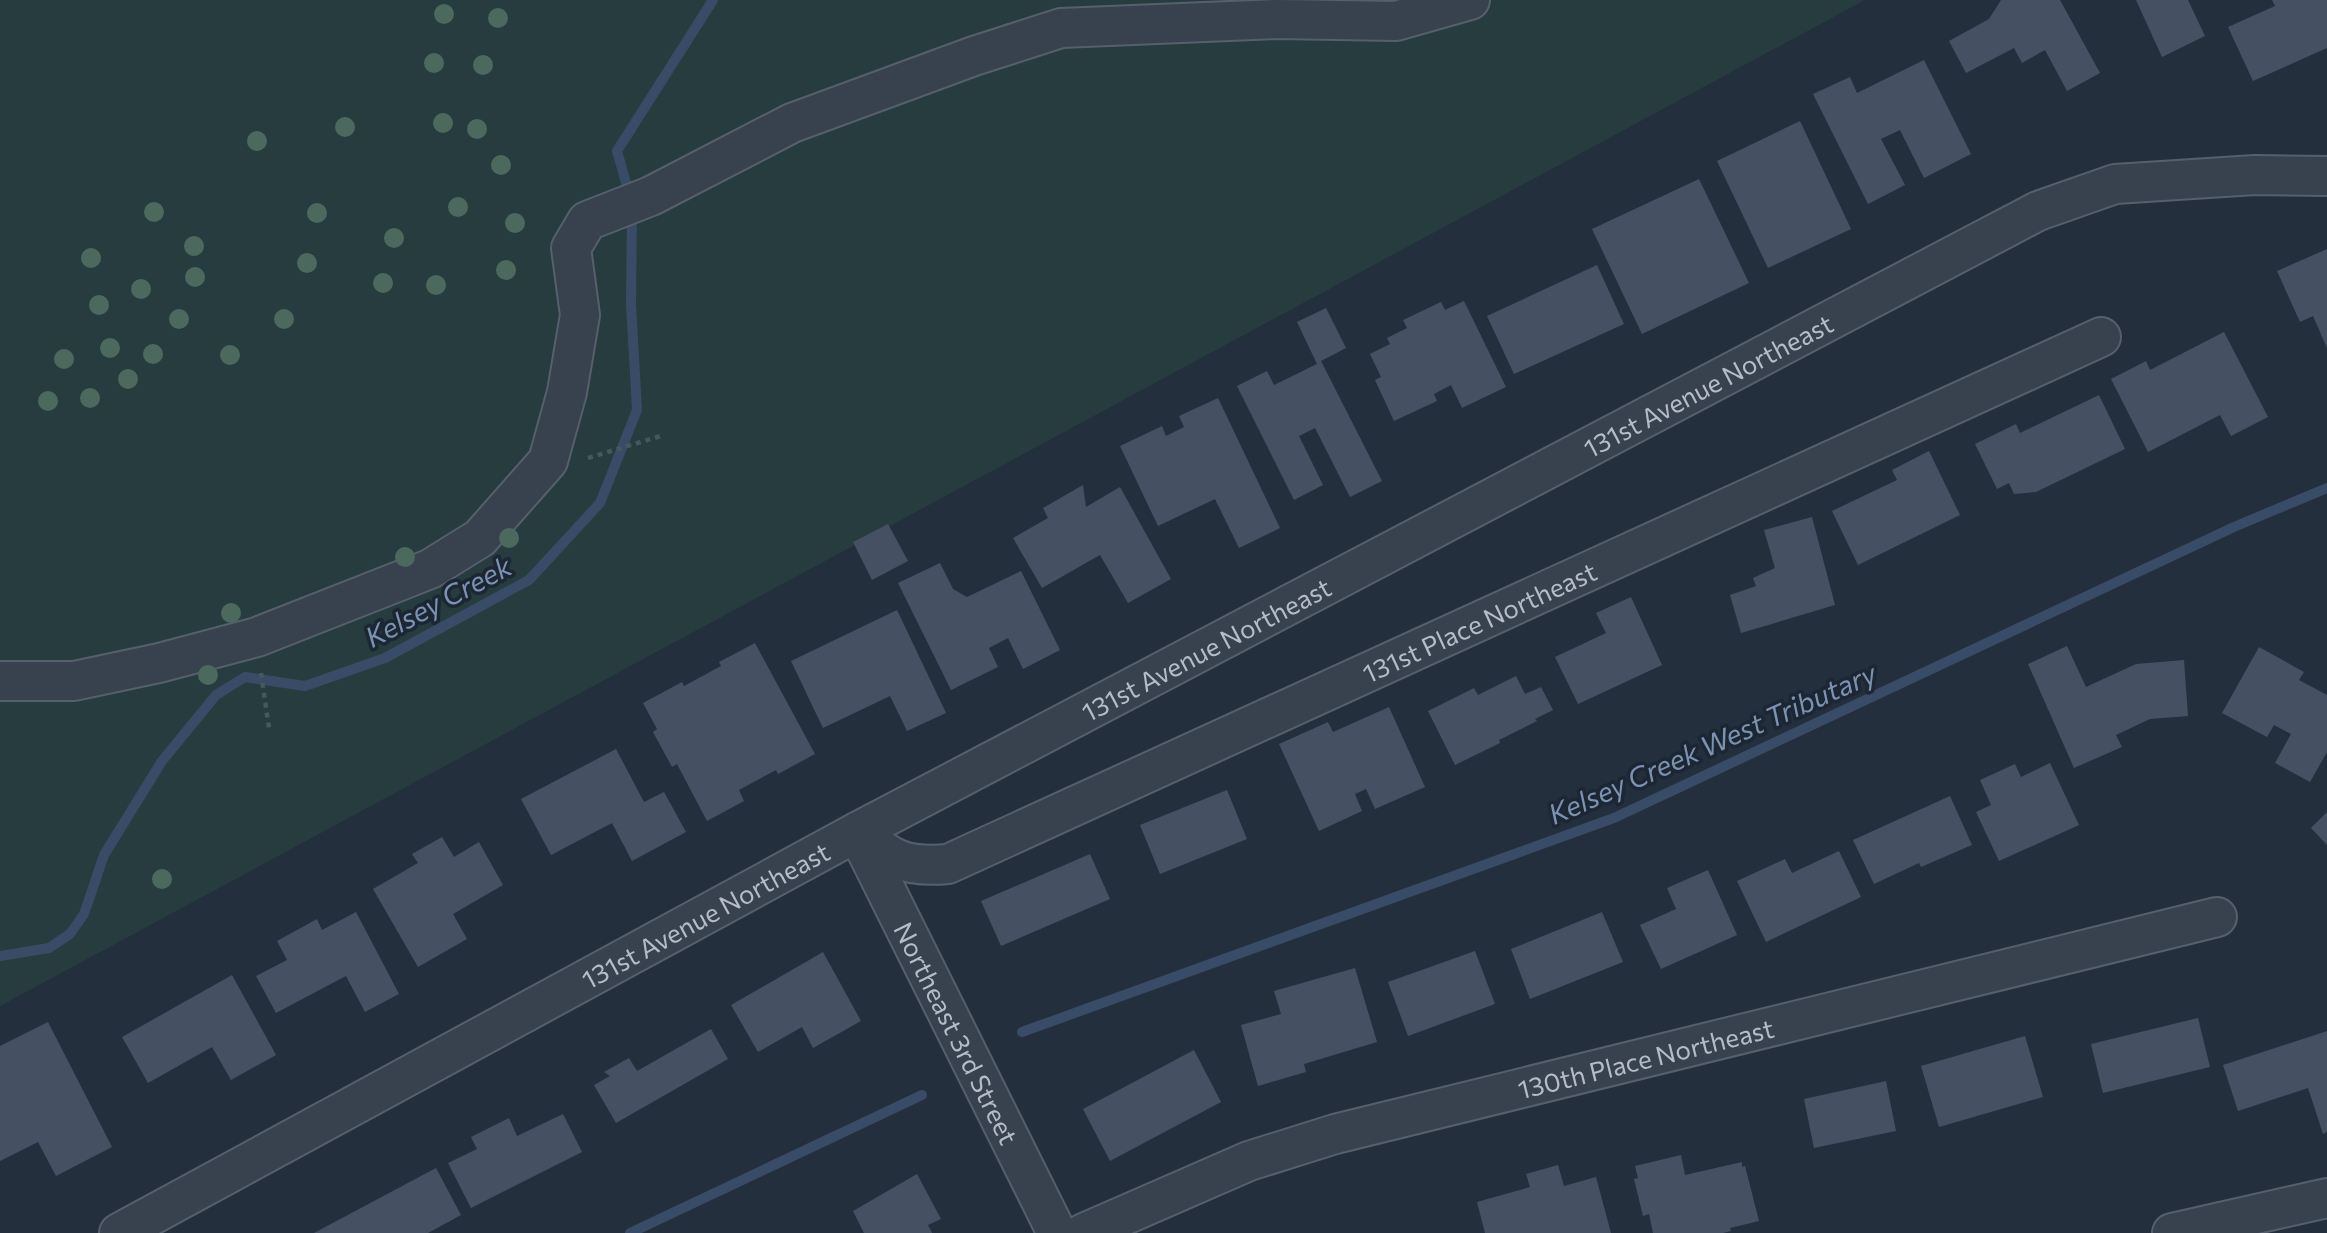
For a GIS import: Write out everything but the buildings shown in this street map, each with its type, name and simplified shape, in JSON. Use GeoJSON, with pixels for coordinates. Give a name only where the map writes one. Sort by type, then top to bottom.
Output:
{"type":"FeatureCollection","features":[{"type":"Feature","properties":{"kind":"street"},"geometry":{"type":"LineString","coordinates":[[0,681],[74,681],[159,663],[257,637],[430,569],[480,538],[548,461],[567,392],[580,316],[571,248],[587,221],[634,202],[792,123],[974,56],[1061,28],[1276,19],[1396,21],[1470,0]]}},
{"type":"Feature","properties":{"kind":"street","name":"131st Avenue Northeast"},"geometry":{"type":"LineString","coordinates":[[119,1233],[857,832],[2038,211],[2115,184],[2255,175],[2327,176]]}},
{"type":"Feature","properties":{"kind":"street","name":"131st Place Northeast"},"geometry":{"type":"LineString","coordinates":[[857,832],[884,853],[904,863],[925,866],[948,864],[2101,337]]}},
{"type":"Feature","properties":{"kind":"street","name":"Northeast 3rd Street"},"geometry":{"type":"LineString","coordinates":[[857,832],[1057,1233]]}},
{"type":"Feature","properties":{"kind":"street","name":"130th Place Northeast"},"geometry":{"type":"LineString","coordinates":[[1084,1233],[1249,1161],[1335,1134],[2217,917]]}},
{"type":"Feature","properties":{"kind":"street"},"geometry":{"type":"LineString","coordinates":[[2172,1233],[2327,1198]]}},
{"type":"Feature","properties":{"kind":"path"},"geometry":{"type":"LineString","coordinates":[[579,461],[664,435]]}},
{"type":"Feature","properties":{"kind":"path"},"geometry":{"type":"LineString","coordinates":[[260,667],[269,728]]}},
{"type":"Feature","properties":{"kind":"green space"},"geometry":{"type":"Polygon","coordinates":[[[0,0],[1865,0],[0,1006],[0,0]]]}},
{"type":"Feature","properties":{"kind":"waterway","name":"Kelsey Creek"},"geometry":{"type":"LineString","coordinates":[[630,197],[617,151],[713,0]]}},
{"type":"Feature","properties":{"kind":"waterway","name":"Kelsey Creek"},"geometry":{"type":"LineString","coordinates":[[0,956],[49,948],[70,934],[84,914],[104,855],[162,761],[216,695],[245,677],[305,686],[385,658],[529,580],[600,503],[637,410],[631,304],[632,213]]}},
{"type":"Feature","properties":{"kind":"waterway","name":"Kelsey Creek West Tributary"},"geometry":{"type":"LineString","coordinates":[[1022,1032],[1614,818],[2234,527],[2327,488]]}},
{"type":"Feature","properties":{"kind":"waterway","name":"Kelsey Creek West Tributary"},"geometry":{"type":"LineString","coordinates":[[630,1233],[922,1095]]}}]}
